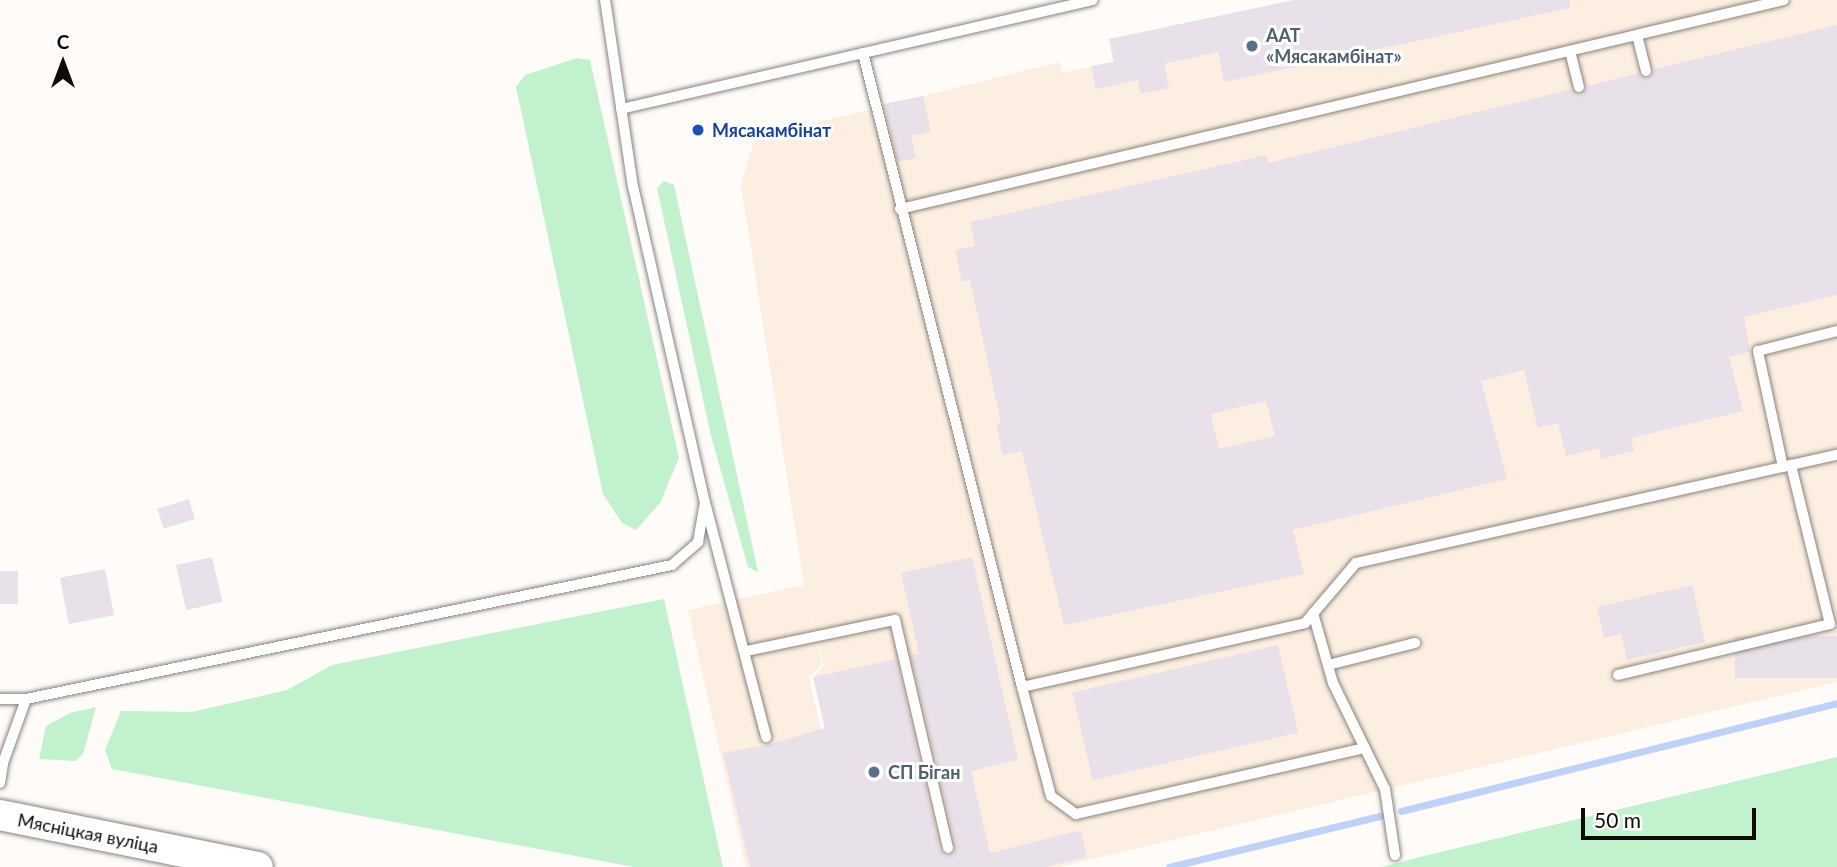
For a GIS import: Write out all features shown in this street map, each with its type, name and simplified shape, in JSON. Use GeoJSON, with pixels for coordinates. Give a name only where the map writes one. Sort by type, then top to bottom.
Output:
{"type":"FeatureCollection","features":[{"type":"Feature","properties":{"kind":"main road","name":"Мясніцкая вуліца"},"geometry":{"type":"LineString","coordinates":[[0,816],[258,867]]}},
{"type":"Feature","properties":{"kind":"lane"},"geometry":{"type":"LineString","coordinates":[[605,0],[633,187],[705,503],[746,651],[766,737]]}},
{"type":"Feature","properties":{"kind":"lane"},"geometry":{"type":"LineString","coordinates":[[621,109],[1093,0]]}},
{"type":"Feature","properties":{"kind":"lane"},"geometry":{"type":"LineString","coordinates":[[901,209],[1784,0]]}},
{"type":"Feature","properties":{"kind":"lane"},"geometry":{"type":"LineString","coordinates":[[1637,35],[1646,71]]}},
{"type":"Feature","properties":{"kind":"lane"},"geometry":{"type":"LineString","coordinates":[[1570,51],[1579,88]]}},
{"type":"Feature","properties":{"kind":"lane"},"geometry":{"type":"LineString","coordinates":[[863,53],[1051,796],[1076,814],[1364,748]]}},
{"type":"Feature","properties":{"kind":"lane"},"geometry":{"type":"LineString","coordinates":[[1618,675],[1830,624],[1758,351],[1837,331]]}},
{"type":"Feature","properties":{"kind":"lane"},"geometry":{"type":"LineString","coordinates":[[1022,687],[1305,623],[1356,563],[1837,455]]}},
{"type":"Feature","properties":{"kind":"lane"},"geometry":{"type":"LineString","coordinates":[[0,699],[26,699],[672,565],[698,542],[705,503]]}},
{"type":"Feature","properties":{"kind":"lane"},"geometry":{"type":"LineString","coordinates":[[1313,613],[1333,683],[1385,789],[1395,855]]}},
{"type":"Feature","properties":{"kind":"lane"},"geometry":{"type":"LineString","coordinates":[[746,651],[895,620],[948,848]]}},
{"type":"Feature","properties":{"kind":"lane"},"geometry":{"type":"LineString","coordinates":[[1328,665],[1415,643]]}},
{"type":"Feature","properties":{"kind":"lane"},"geometry":{"type":"LineString","coordinates":[[0,782],[3,762],[26,699]]}},
{"type":"Feature","properties":{"kind":"shaded area"},"geometry":{"type":"Polygon","coordinates":[[[1294,0],[1837,0],[1837,682],[1059,867],[856,867],[813,677],[824,666],[809,606],[822,664],[809,678],[854,867],[746,867],[688,610],[804,585],[741,185],[755,138],[1059,62],[1062,73],[1113,62],[1109,39],[1294,0]]]}},
{"type":"Feature","properties":{"kind":"green space"},"geometry":{"type":"Polygon","coordinates":[[[577,58],[590,60],[679,458],[660,503],[636,530],[622,523],[603,494],[516,87],[525,75],[577,58]]]}},
{"type":"Feature","properties":{"kind":"green space"},"geometry":{"type":"Polygon","coordinates":[[[664,181],[674,185],[758,572],[748,567],[711,436],[657,188],[664,181]]]}},
{"type":"Feature","properties":{"kind":"green space"},"geometry":{"type":"Polygon","coordinates":[[[664,599],[723,867],[634,867],[112,769],[105,750],[121,711],[192,712],[287,690],[332,665],[664,599]]]}},
{"type":"Feature","properties":{"kind":"green space"},"geometry":{"type":"Polygon","coordinates":[[[96,707],[83,754],[75,761],[39,759],[46,726],[70,713],[96,707]]]}},
{"type":"Feature","properties":{"kind":"green space"},"geometry":{"type":"Polygon","coordinates":[[[1837,757],[1837,867],[1382,867],[1424,856],[1837,757]]]}},
{"type":"Feature","properties":{"kind":"building","name":"ААТ «Мясакамбінат»"},"geometry":{"type":"Polygon","coordinates":[[[1294,0],[1570,0],[1570,8],[1224,82],[1218,52],[1164,64],[1169,88],[1141,94],[1138,80],[1096,89],[1091,66],[1114,62],[1109,39],[1294,0]]]}},
{"type":"Feature","properties":{"kind":"building"},"geometry":{"type":"Polygon","coordinates":[[[1837,25],[1837,295],[1744,317],[1750,352],[1729,357],[1743,411],[1631,438],[1634,451],[1601,459],[1599,448],[1566,456],[1558,423],[1538,428],[1524,370],[1481,381],[1507,479],[1293,530],[1304,574],[1064,625],[1022,451],[1003,455],[996,424],[1001,423],[970,280],[962,282],[955,250],[975,246],[970,222],[1266,155],[1268,163],[1572,89],[1580,95],[1587,86],[1638,73],[1647,79],[1652,76],[1654,69],[1837,25]],[[1266,401],[1211,414],[1219,449],[1275,436],[1266,401]]]}},
{"type":"Feature","properties":{"kind":"building"},"geometry":{"type":"Polygon","coordinates":[[[923,96],[931,132],[911,136],[916,158],[898,162],[884,104],[923,96]]]}},
{"type":"Feature","properties":{"kind":"building"},"geometry":{"type":"Polygon","coordinates":[[[189,499],[195,519],[164,529],[157,509],[189,499]]]}},
{"type":"Feature","properties":{"kind":"building"},"geometry":{"type":"Polygon","coordinates":[[[212,557],[222,602],[186,610],[176,565],[212,557]]]}},
{"type":"Feature","properties":{"kind":"building"},"geometry":{"type":"Polygon","coordinates":[[[972,557],[1018,760],[971,771],[990,853],[1081,830],[1087,857],[1045,867],[750,867],[723,753],[767,745],[825,728],[813,677],[896,659],[940,850],[946,856],[954,853],[956,846],[911,655],[919,654],[901,573],[972,557]]]}},
{"type":"Feature","properties":{"kind":"building"},"geometry":{"type":"Polygon","coordinates":[[[105,569],[114,615],[69,624],[60,578],[105,569]]]}},
{"type":"Feature","properties":{"kind":"building"},"geometry":{"type":"Polygon","coordinates":[[[0,571],[18,571],[18,604],[0,604],[0,571]]]}},
{"type":"Feature","properties":{"kind":"building"},"geometry":{"type":"Polygon","coordinates":[[[1692,585],[1705,642],[1627,660],[1621,634],[1604,638],[1597,607],[1692,585]]]}},
{"type":"Feature","properties":{"kind":"building"},"geometry":{"type":"Polygon","coordinates":[[[1735,636],[1837,636],[1837,678],[1735,678],[1735,636]]]}},
{"type":"Feature","properties":{"kind":"building"},"geometry":{"type":"Polygon","coordinates":[[[1278,645],[1298,733],[1093,780],[1072,692],[1278,645]]]}},
{"type":"Feature","properties":{"kind":"waterway"},"geometry":{"type":"LineString","coordinates":[[1401,811],[1837,703]]}},
{"type":"Feature","properties":{"kind":"waterway"},"geometry":{"type":"LineString","coordinates":[[1169,867],[1380,816]]}},
{"type":"Feature","properties":{"kind":"place","name":"ААТ «Мясакамбінат»"},"geometry":{"type":"Point","coordinates":[1252,46]}},
{"type":"Feature","properties":{"kind":"place","name":"Мясакамбінат"},"geometry":{"type":"Point","coordinates":[698,130]}},
{"type":"Feature","properties":{"kind":"place","name":"СП Біган"},"geometry":{"type":"Point","coordinates":[874,772]}}]}
